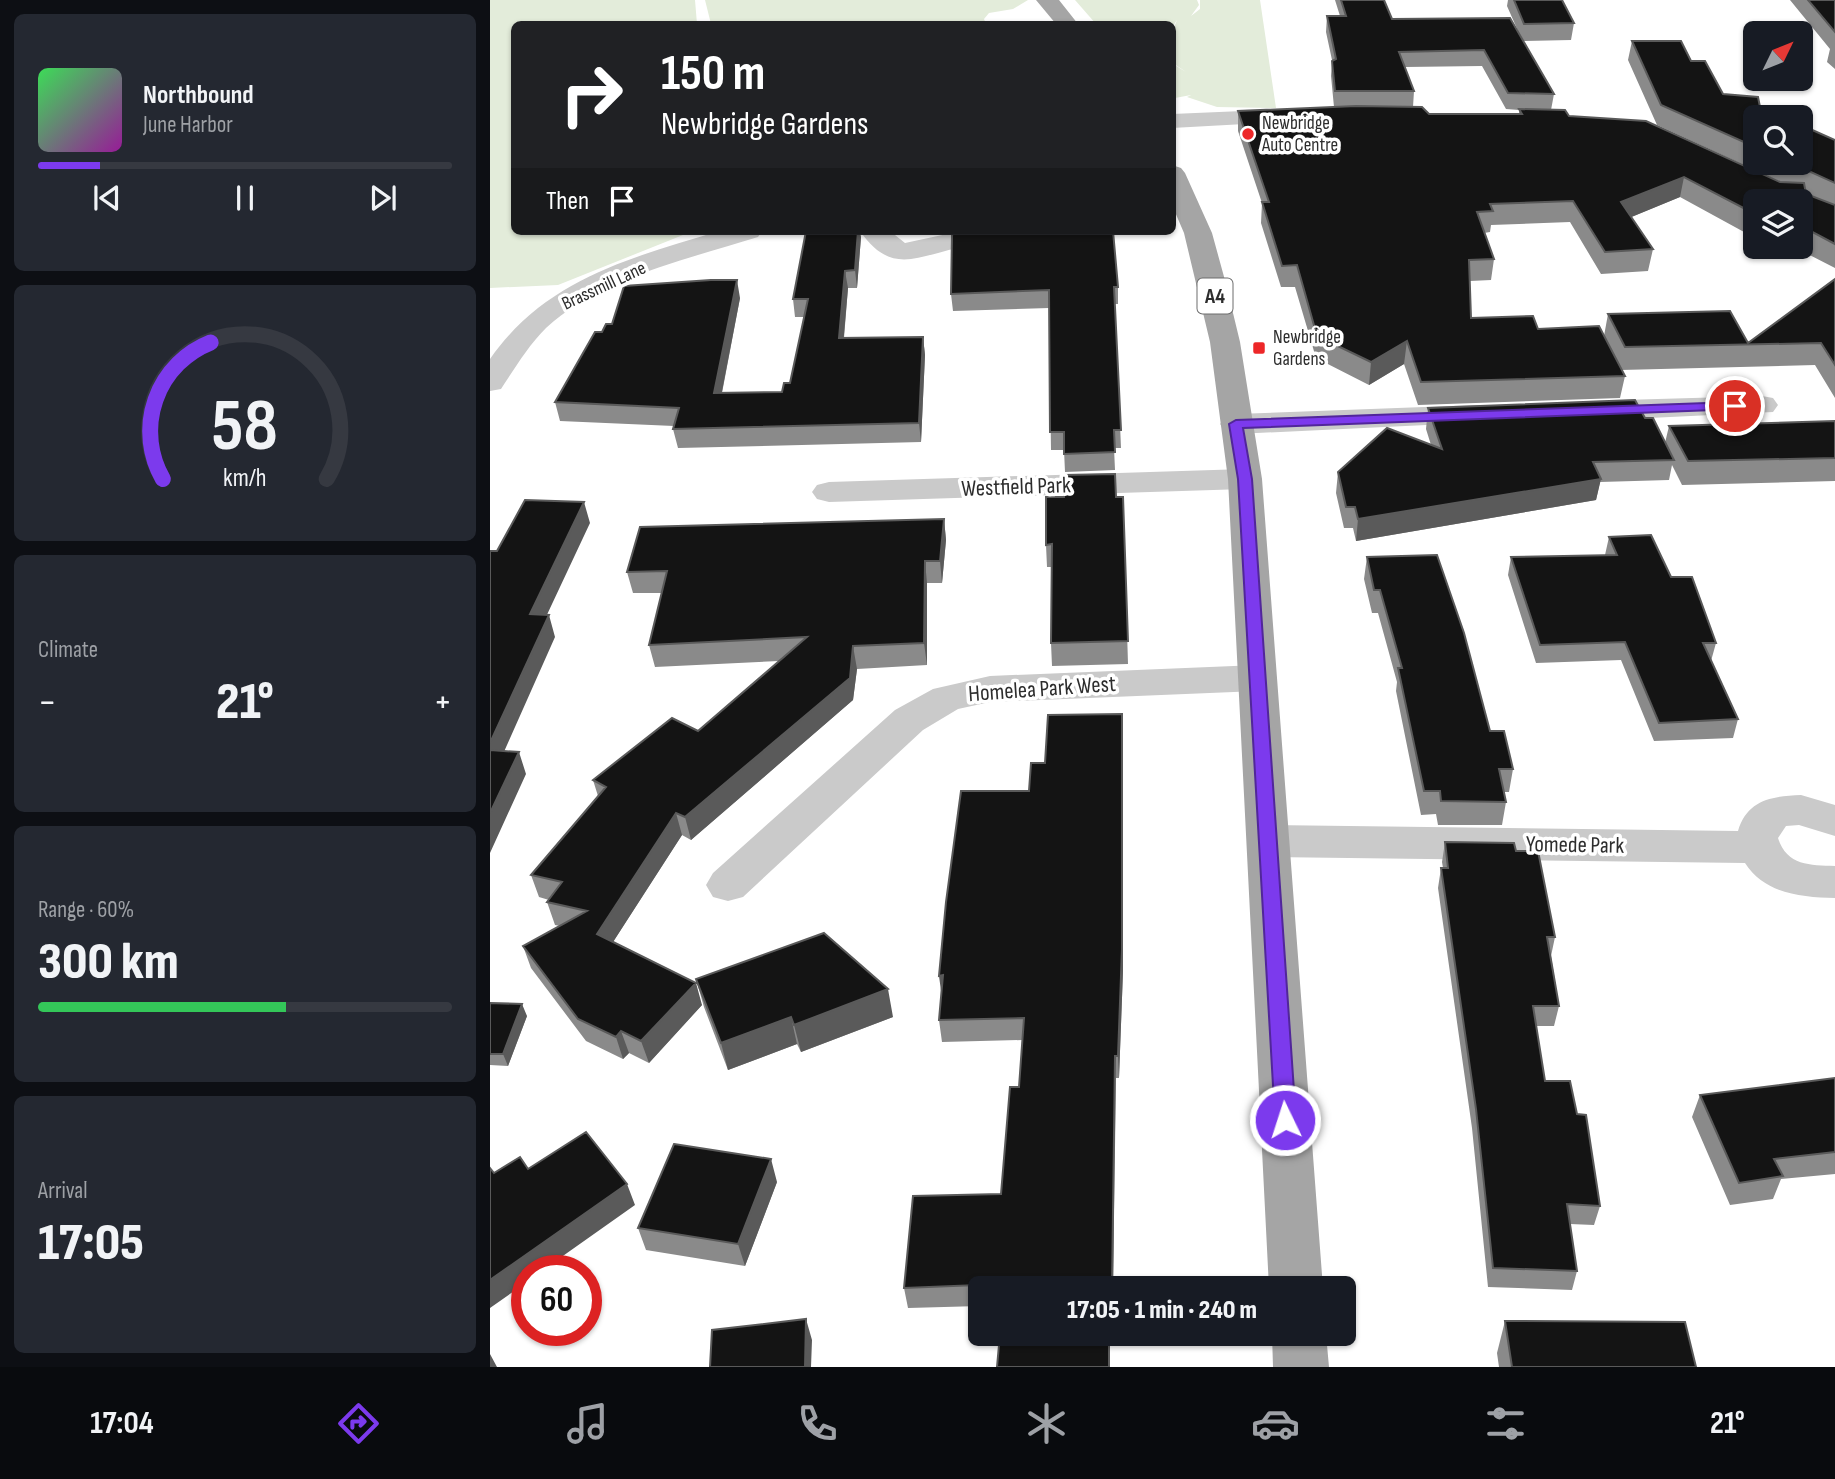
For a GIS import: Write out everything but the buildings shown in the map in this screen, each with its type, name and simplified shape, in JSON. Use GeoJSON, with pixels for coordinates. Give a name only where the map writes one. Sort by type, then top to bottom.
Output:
{"type":"FeatureCollection","features":[{"type":"Feature","properties":{"kind":"main road"},"geometry":{"type":"LineString","coordinates":[[1046,0],[1064,21]]}},
{"type":"Feature","properties":{"kind":"main road","name":"A4"},"geometry":{"type":"LineString","coordinates":[[1176,182],[1198,233],[1212,284],[1225,342],[1245,479],[1295,1276]]}},
{"type":"Feature","properties":{"kind":"main road"},"geometry":{"type":"LineString","coordinates":[[1300,1346],[1301,1367]]}},
{"type":"Feature","properties":{"kind":"street"},"geometry":{"type":"LineString","coordinates":[[1176,121],[1316,116]]}},
{"type":"Feature","properties":{"kind":"street","name":"Brassmill Lane"},"geometry":{"type":"LineString","coordinates":[[490,382],[526,332],[545,314],[569,300],[642,267],[736,235]]}},
{"type":"Feature","properties":{"kind":"street"},"geometry":{"type":"LineString","coordinates":[[877,235],[901,262],[947,242]]}},
{"type":"Feature","properties":{"kind":"street"},"geometry":{"type":"LineString","coordinates":[[1555,412],[1762,405]]}},
{"type":"Feature","properties":{"kind":"street"},"geometry":{"type":"LineString","coordinates":[[1236,424],[1513,414]]}},
{"type":"Feature","properties":{"kind":"street","name":"Westfield Park"},"geometry":{"type":"LineString","coordinates":[[830,492],[1245,479]]}},
{"type":"Feature","properties":{"kind":"street","name":"Homelea Park West"},"geometry":{"type":"LineString","coordinates":[[728,885],[909,720],[947,698],[990,689],[1258,678]]}},
{"type":"Feature","properties":{"kind":"street"},"geometry":{"type":"LineString","coordinates":[[1835,821],[1800,809],[1782,810],[1759,822],[1755,834],[1756,847],[1776,870],[1798,881],[1817,885],[1835,882]]}},
{"type":"Feature","properties":{"kind":"street","name":"Yomede Park"},"geometry":{"type":"LineString","coordinates":[[1268,841],[1756,847]]}},
{"type":"Feature","properties":{"kind":"green space"},"geometry":{"type":"Polygon","coordinates":[[[490,0],[695,0],[697,21],[511,21],[511,235],[683,235],[558,285],[490,288],[490,0]]]}},
{"type":"Feature","properties":{"kind":"green space"},"geometry":{"type":"Polygon","coordinates":[[[705,0],[1028,0],[1013,9],[989,13],[985,21],[710,21],[705,0]]]}},
{"type":"Feature","properties":{"kind":"green space"},"geometry":{"type":"Polygon","coordinates":[[[1075,0],[1197,0],[1199,5],[1191,16],[1200,9],[1200,0],[1260,0],[1276,108],[1217,107],[1187,97],[1191,95],[1176,98],[1176,66],[1186,72],[1176,65],[1177,20],[1093,21],[1075,0]]]}},
{"type":"Feature","properties":{"kind":"place","name":"Newbridge Auto Centre"},"geometry":{"type":"Point","coordinates":[1248,134]}},
{"type":"Feature","properties":{"kind":"place","name":"Newbridge Gardens"},"geometry":{"type":"Point","coordinates":[1259,348]}},
{"type":"Feature","properties":{"kind":"route"},"geometry":{"type":"LineString","coordinates":[[1285,1120],[1245,479],[1236,424],[1735,406]]}}]}
